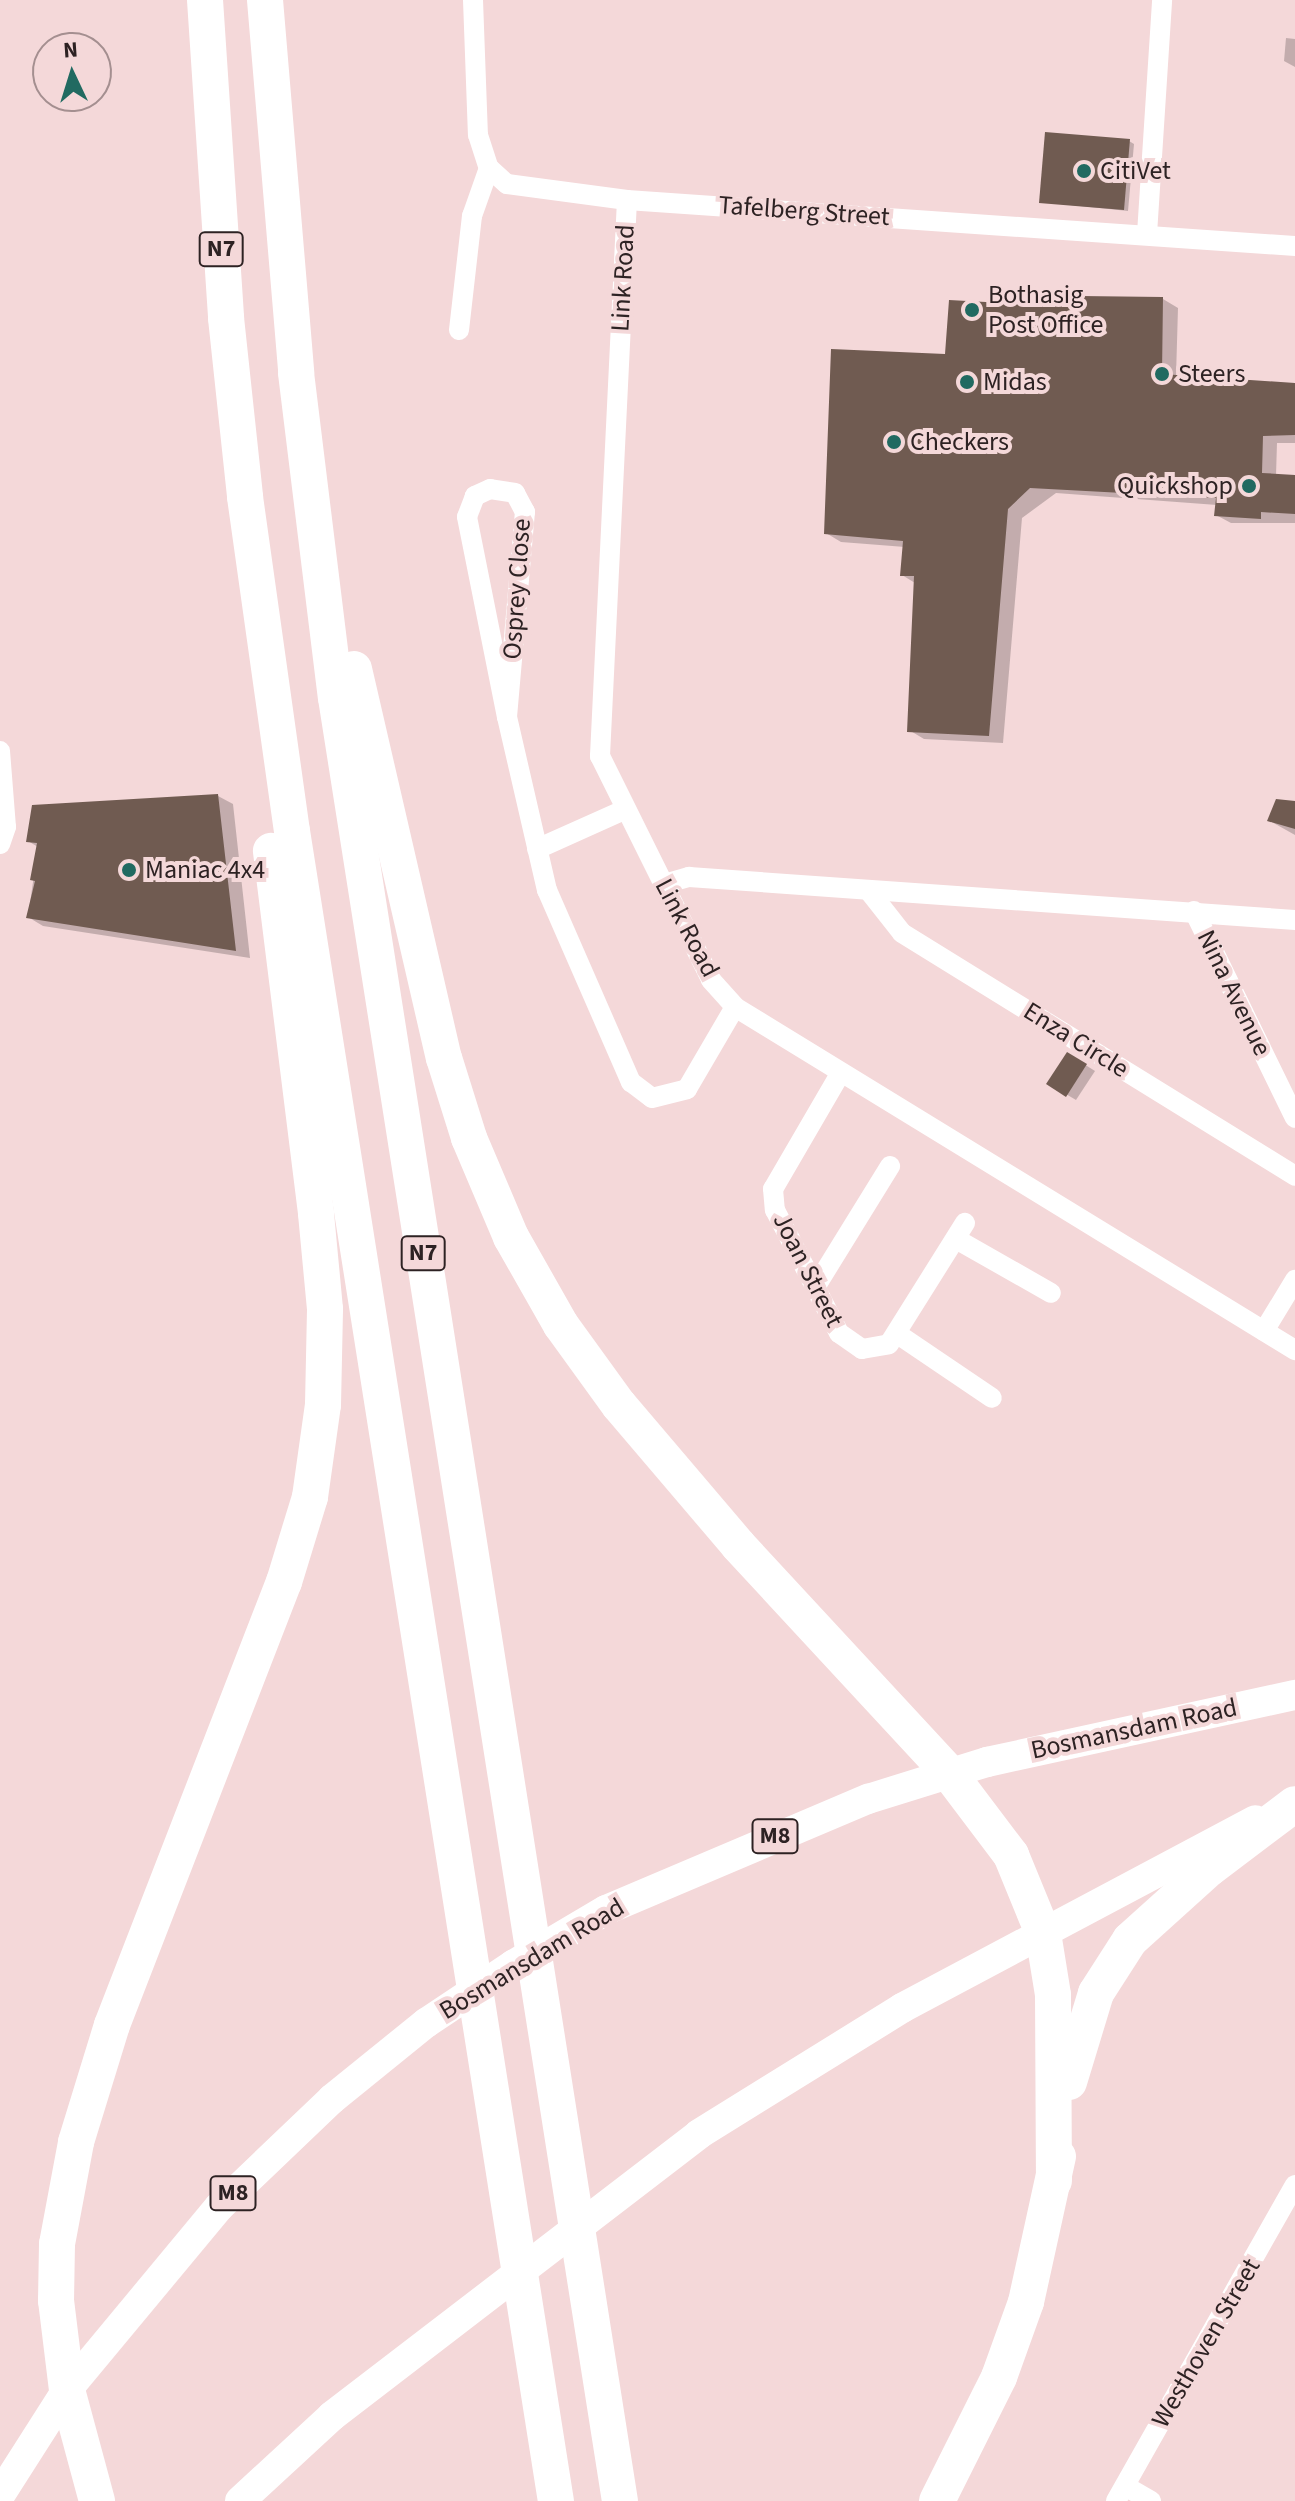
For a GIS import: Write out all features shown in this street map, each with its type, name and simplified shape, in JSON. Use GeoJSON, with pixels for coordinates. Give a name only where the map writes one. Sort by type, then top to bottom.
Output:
{"type":"FeatureCollection","features":[{"type":"Feature","properties":{"kind":"highway","name":"N7"},"geometry":{"type":"LineString","coordinates":[[205,0],[226,318],[245,497],[292,831],[556,2501]]}},
{"type":"Feature","properties":{"kind":"highway","name":"N7"},"geometry":{"type":"LineString","coordinates":[[265,0],[289,298],[317,546],[354,819],[620,2501]]}},
{"type":"Feature","properties":{"kind":"highway"},"geometry":{"type":"LineString","coordinates":[[97,2501],[67,2390],[56,2301],[57,2244],[76,2142],[112,2025],[284,1582],[310,1497],[323,1405],[325,1309],[316,1213],[234,540],[245,497]]}},
{"type":"Feature","properties":{"kind":"highway"},"geometry":{"type":"LineString","coordinates":[[317,546],[336,588],[444,1058],[469,1138],[511,1237],[561,1325],[619,1405],[718,1523],[949,1773],[1011,1855],[1043,1933],[1057,2055],[1054,2181]]}},
{"type":"Feature","properties":{"kind":"highway"},"geometry":{"type":"LineString","coordinates":[[937,2501],[999,2377],[1038,2259],[1083,2027],[1114,1963],[1155,1915],[1295,1801]]}},
{"type":"Feature","properties":{"kind":"main road","name":"Bosmansdam Road"},"geometry":{"type":"LineString","coordinates":[[0,2495],[67,2390],[150,2285],[229,2197],[332,2099],[426,2023],[606,1910],[868,1799],[949,1773],[1295,1695]]}},
{"type":"Feature","properties":{"kind":"main road"},"geometry":{"type":"LineString","coordinates":[[240,2501],[332,2416],[630,2185],[792,2074],[1043,1933],[1295,1801]]}},
{"type":"Feature","properties":{"kind":"street"},"geometry":{"type":"LineString","coordinates":[[459,330],[472,216],[489,168],[478,135],[473,0]]}},
{"type":"Feature","properties":{"kind":"street"},"geometry":{"type":"LineString","coordinates":[[1147,234],[1162,0]]}},
{"type":"Feature","properties":{"kind":"street","name":"Tafelberg Street"},"geometry":{"type":"LineString","coordinates":[[489,168],[507,184],[627,200],[1295,246]]}},
{"type":"Feature","properties":{"kind":"street","name":"Link Road"},"geometry":{"type":"LineString","coordinates":[[627,200],[599,746],[603,768],[711,980],[735,1007],[840,1074],[1295,1350]]}},
{"type":"Feature","properties":{"kind":"street","name":"Osprey Close"},"geometry":{"type":"LineString","coordinates":[[507,717],[525,512],[515,493],[490,489],[467,506],[467,517],[507,717],[537,849],[547,890],[631,1082],[641,1093],[667,1098],[687,1089],[735,1007]]}},
{"type":"Feature","properties":{"kind":"street"},"geometry":{"type":"LineString","coordinates":[[0,751],[6,827],[0,844]]}},
{"type":"Feature","properties":{"kind":"street"},"geometry":{"type":"LineString","coordinates":[[537,849],[624,810]]}},
{"type":"Feature","properties":{"kind":"street"},"geometry":{"type":"LineString","coordinates":[[664,884],[689,877],[1295,920]]}},
{"type":"Feature","properties":{"kind":"street","name":"Enza Circle"},"geometry":{"type":"LineString","coordinates":[[869,891],[902,933],[1295,1176]]}},
{"type":"Feature","properties":{"kind":"street","name":"Nina Avenue"},"geometry":{"type":"LineString","coordinates":[[1194,911],[1295,1118]]}},
{"type":"Feature","properties":{"kind":"street","name":"Joan Street"},"geometry":{"type":"LineString","coordinates":[[840,1074],[773,1189],[775,1210],[839,1333],[853,1346],[882,1348],[899,1335]]}},
{"type":"Feature","properties":{"kind":"street"},"geometry":{"type":"LineString","coordinates":[[816,1286],[890,1166]]}},
{"type":"Feature","properties":{"kind":"street"},"geometry":{"type":"LineString","coordinates":[[992,1398],[899,1335],[960,1231],[1051,1293]]}},
{"type":"Feature","properties":{"kind":"street"},"geometry":{"type":"LineString","coordinates":[[1264,1331],[1295,1280]]}},
{"type":"Feature","properties":{"kind":"street","name":"Westhoven Street"},"geometry":{"type":"LineString","coordinates":[[1120,2494],[1295,2185]]}},
{"type":"Feature","properties":{"kind":"street"},"geometry":{"type":"LineString","coordinates":[[1120,2494],[1151,2501]]}},
{"type":"Feature","properties":{"kind":"building","name":"CitiVet"},"geometry":{"type":"Polygon","coordinates":[[[1045,132],[1130,139],[1124,210],[1039,203],[1045,132]]]}},
{"type":"Feature","properties":{"kind":"building"},"geometry":{"type":"Polygon","coordinates":[[[1080,296],[1163,297],[1162,374],[1295,383],[1295,435],[1263,436],[1262,473],[1295,475],[1295,514],[1261,512],[1261,519],[1214,516],[1216,498],[1030,488],[1008,509],[989,736],[907,732],[914,576],[900,576],[903,541],[824,534],[831,349],[945,354],[949,300],[1078,307],[1080,296]]]}},
{"type":"Feature","properties":{"kind":"building","name":"Maniac 4x4"},"geometry":{"type":"Polygon","coordinates":[[[218,794],[236,951],[26,918],[35,881],[30,880],[37,843],[26,842],[32,805],[218,794]]]}},
{"type":"Feature","properties":{"kind":"building"},"geometry":{"type":"Polygon","coordinates":[[[1276,799],[1295,801],[1295,829],[1267,821],[1276,799]]]}},
{"type":"Feature","properties":{"kind":"building"},"geometry":{"type":"Polygon","coordinates":[[[1067,1052],[1087,1064],[1066,1097],[1046,1084],[1067,1052]]]}},
{"type":"Feature","properties":{"kind":"place","name":"CitiVet"},"geometry":{"type":"Point","coordinates":[1084,171]}},
{"type":"Feature","properties":{"kind":"place","name":"Bothasig Post Office"},"geometry":{"type":"Point","coordinates":[972,310]}},
{"type":"Feature","properties":{"kind":"place","name":"Steers"},"geometry":{"type":"Point","coordinates":[1162,374]}},
{"type":"Feature","properties":{"kind":"place","name":"Midas"},"geometry":{"type":"Point","coordinates":[967,382]}},
{"type":"Feature","properties":{"kind":"place","name":"Checkers"},"geometry":{"type":"Point","coordinates":[894,442]}},
{"type":"Feature","properties":{"kind":"place","name":"Quickshop"},"geometry":{"type":"Point","coordinates":[1249,486]}},
{"type":"Feature","properties":{"kind":"place","name":"Maniac 4x4"},"geometry":{"type":"Point","coordinates":[129,870]}}]}
